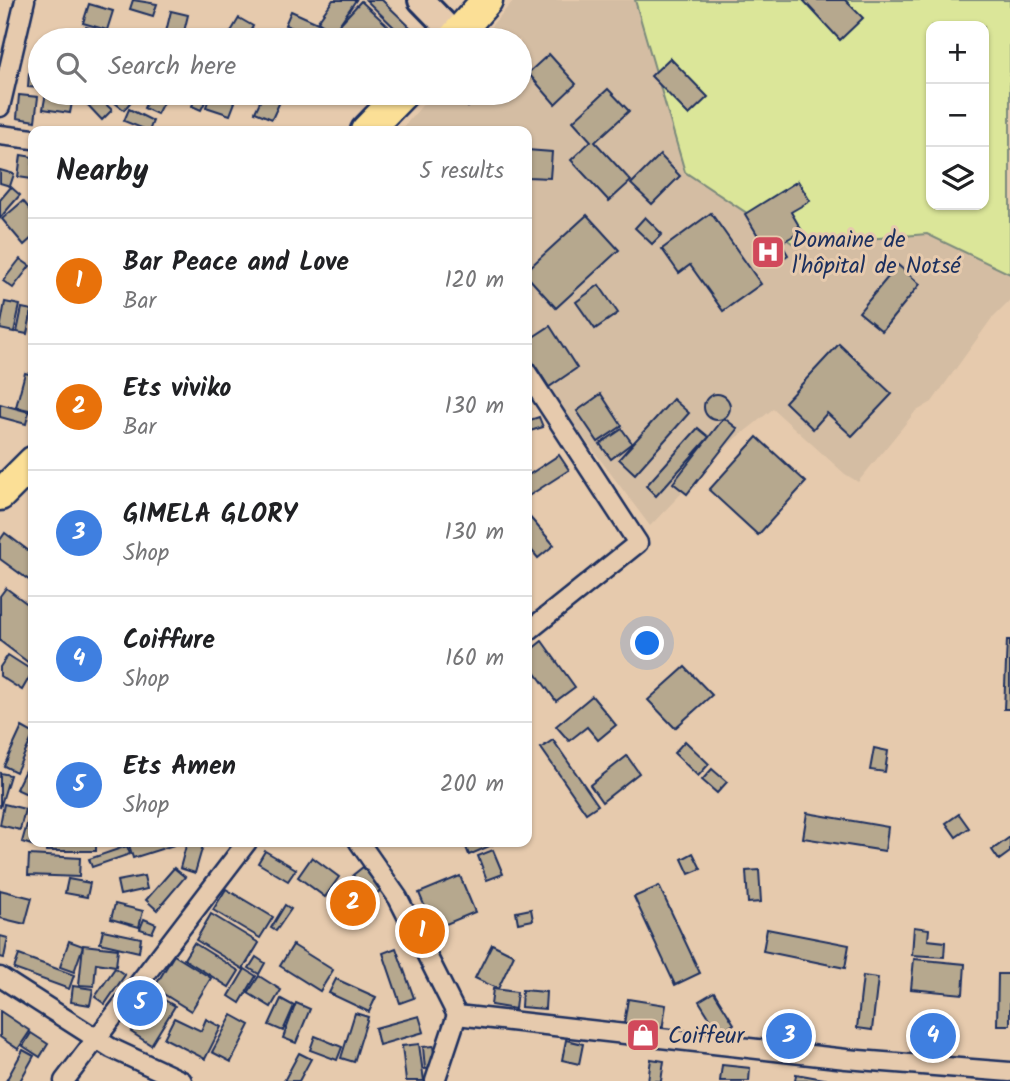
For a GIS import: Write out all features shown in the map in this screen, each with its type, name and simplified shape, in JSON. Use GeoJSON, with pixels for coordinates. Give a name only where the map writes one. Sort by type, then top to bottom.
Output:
{"type":"FeatureCollection","features":[{"type":"Feature","properties":{"kind":"highway"},"geometry":{"type":"LineString","coordinates":[[463,28],[487,0]]}},
{"type":"Feature","properties":{"kind":"highway"},"geometry":{"type":"LineString","coordinates":[[377,126],[393,105]]}},
{"type":"Feature","properties":{"kind":"highway"},"geometry":{"type":"LineString","coordinates":[[0,495],[28,467]]}},
{"type":"Feature","properties":{"kind":"main road"},"geometry":{"type":"LineString","coordinates":[[421,0],[445,28]]}},
{"type":"Feature","properties":{"kind":"street"},"geometry":{"type":"LineString","coordinates":[[0,107],[25,0]]}},
{"type":"Feature","properties":{"kind":"street"},"geometry":{"type":"LineString","coordinates":[[0,135],[28,138]]}},
{"type":"Feature","properties":{"kind":"street"},"geometry":{"type":"LineString","coordinates":[[532,381],[638,543],[532,628]]}},
{"type":"Feature","properties":{"kind":"street"},"geometry":{"type":"LineString","coordinates":[[64,1081],[243,847]]}},
{"type":"Feature","properties":{"kind":"street"},"geometry":{"type":"LineString","coordinates":[[362,847],[398,898],[457,1015],[435,1081]]}},
{"type":"Feature","properties":{"kind":"street"},"geometry":{"type":"LineString","coordinates":[[0,977],[96,1038],[182,1081]]}},
{"type":"Feature","properties":{"kind":"street"},"geometry":{"type":"LineString","coordinates":[[457,1015],[846,1059],[1010,1072]]}},
{"type":"Feature","properties":{"kind":"shaded area","name":"Domaine de l'hôpital de Notsé"},"geometry":{"type":"Polygon","coordinates":[[[514,0],[888,0],[926,181],[926,210],[989,210],[989,191],[1010,134],[1010,300],[992,318],[932,402],[915,412],[858,482],[845,474],[773,409],[729,444],[650,526],[569,418],[532,363],[532,126],[404,126],[423,105],[532,105],[532,28],[490,28],[514,0]]]}},
{"type":"Feature","properties":{"kind":"green space"},"geometry":{"type":"Polygon","coordinates":[[[635,0],[1010,0],[1010,274],[927,234],[795,245],[685,172],[635,0]]]}},
{"type":"Feature","properties":{"kind":"building"},"geometry":{"type":"Polygon","coordinates":[[[133,0],[157,4],[153,16],[130,9],[133,0]]]}},
{"type":"Feature","properties":{"kind":"building"},"geometry":{"type":"Polygon","coordinates":[[[333,0],[356,0],[337,28],[328,28],[318,21],[333,0]]]}},
{"type":"Feature","properties":{"kind":"building"},"geometry":{"type":"Polygon","coordinates":[[[366,0],[382,0],[411,28],[395,28],[366,0]]]}},
{"type":"Feature","properties":{"kind":"building"},"geometry":{"type":"Polygon","coordinates":[[[803,0],[845,0],[863,18],[840,40],[803,0]]]}},
{"type":"Feature","properties":{"kind":"building"},"geometry":{"type":"Polygon","coordinates":[[[361,1],[388,26],[342,28],[339,25],[361,1]]]}},
{"type":"Feature","properties":{"kind":"building"},"geometry":{"type":"Polygon","coordinates":[[[89,4],[113,11],[108,28],[83,23],[89,4]]]}},
{"type":"Feature","properties":{"kind":"building"},"geometry":{"type":"Polygon","coordinates":[[[171,11],[188,15],[185,28],[167,28],[171,11]]]}},
{"type":"Feature","properties":{"kind":"building"},"geometry":{"type":"Polygon","coordinates":[[[291,11],[329,28],[293,28],[285,25],[291,11]]]}},
{"type":"Feature","properties":{"kind":"building"},"geometry":{"type":"Polygon","coordinates":[[[239,18],[253,26],[252,28],[233,28],[239,18]]]}},
{"type":"Feature","properties":{"kind":"building"},"geometry":{"type":"Polygon","coordinates":[[[549,54],[576,84],[555,104],[532,78],[532,69],[549,54]]]}},
{"type":"Feature","properties":{"kind":"building"},"geometry":{"type":"Polygon","coordinates":[[[670,58],[708,97],[689,115],[651,76],[670,58]]]}},
{"type":"Feature","properties":{"kind":"building"},"geometry":{"type":"Polygon","coordinates":[[[608,89],[629,111],[595,142],[631,181],[609,201],[571,160],[591,141],[573,121],[608,89]]]}},
{"type":"Feature","properties":{"kind":"building"},"geometry":{"type":"Polygon","coordinates":[[[19,95],[28,96],[28,105],[37,105],[35,121],[17,118],[19,95]]]}},
{"type":"Feature","properties":{"kind":"building"},"geometry":{"type":"Polygon","coordinates":[[[44,105],[72,105],[70,113],[43,109],[44,105]]]}},
{"type":"Feature","properties":{"kind":"building"},"geometry":{"type":"Polygon","coordinates":[[[88,105],[107,105],[112,110],[102,120],[88,105]]]}},
{"type":"Feature","properties":{"kind":"building"},"geometry":{"type":"Polygon","coordinates":[[[145,105],[162,105],[157,114],[144,108],[145,105]]]}},
{"type":"Feature","properties":{"kind":"building"},"geometry":{"type":"Polygon","coordinates":[[[192,105],[204,105],[201,110],[192,105]]]}},
{"type":"Feature","properties":{"kind":"building"},"geometry":{"type":"Polygon","coordinates":[[[207,105],[234,105],[230,115],[206,107],[207,105]]]}},
{"type":"Feature","properties":{"kind":"building"},"geometry":{"type":"Polygon","coordinates":[[[258,105],[278,105],[272,119],[255,112],[258,105]]]}},
{"type":"Feature","properties":{"kind":"building"},"geometry":{"type":"Polygon","coordinates":[[[129,109],[153,121],[151,126],[136,126],[124,121],[129,109]]]}},
{"type":"Feature","properties":{"kind":"building"},"geometry":{"type":"Polygon","coordinates":[[[532,150],[552,152],[550,178],[532,177],[532,150]]]}},
{"type":"Feature","properties":{"kind":"building"},"geometry":{"type":"Polygon","coordinates":[[[21,155],[28,156],[28,178],[18,177],[21,155]]]}},
{"type":"Feature","properties":{"kind":"building"},"geometry":{"type":"Polygon","coordinates":[[[660,155],[680,176],[652,204],[631,184],[660,155]]]}},
{"type":"Feature","properties":{"kind":"building"},"geometry":{"type":"Polygon","coordinates":[[[0,170],[14,174],[10,186],[0,183],[0,170]]]}},
{"type":"Feature","properties":{"kind":"building"},"geometry":{"type":"Polygon","coordinates":[[[798,181],[810,201],[791,212],[802,231],[781,243],[788,255],[775,264],[745,214],[798,181]]]}},
{"type":"Feature","properties":{"kind":"building"},"geometry":{"type":"Polygon","coordinates":[[[11,187],[20,195],[0,218],[0,200],[11,187]]]}},
{"type":"Feature","properties":{"kind":"building"},"geometry":{"type":"Polygon","coordinates":[[[23,201],[28,207],[28,241],[24,245],[2,219],[23,201]]]}},
{"type":"Feature","properties":{"kind":"building"},"geometry":{"type":"Polygon","coordinates":[[[711,213],[761,284],[723,311],[690,265],[679,273],[662,249],[711,213]]]}},
{"type":"Feature","properties":{"kind":"building"},"geometry":{"type":"Polygon","coordinates":[[[587,215],[619,250],[556,308],[532,282],[532,265],[587,215]]]}},
{"type":"Feature","properties":{"kind":"building"},"geometry":{"type":"Polygon","coordinates":[[[645,217],[662,234],[652,244],[635,228],[645,217]]]}},
{"type":"Feature","properties":{"kind":"building"},"geometry":{"type":"Polygon","coordinates":[[[20,259],[28,265],[28,269],[13,288],[3,281],[20,259]]]}},
{"type":"Feature","properties":{"kind":"building"},"geometry":{"type":"Polygon","coordinates":[[[898,265],[920,284],[882,331],[859,312],[898,265]]]}},
{"type":"Feature","properties":{"kind":"building"},"geometry":{"type":"Polygon","coordinates":[[[599,285],[618,313],[595,329],[576,302],[599,285]]]}},
{"type":"Feature","properties":{"kind":"building"},"geometry":{"type":"Polygon","coordinates":[[[5,302],[20,305],[14,332],[0,329],[5,302]]]}},
{"type":"Feature","properties":{"kind":"building"},"geometry":{"type":"Polygon","coordinates":[[[22,308],[28,309],[27,334],[17,332],[22,308]]]}},
{"type":"Feature","properties":{"kind":"building"},"geometry":{"type":"Polygon","coordinates":[[[550,326],[577,368],[549,387],[532,361],[532,338],[550,326]]]}},
{"type":"Feature","properties":{"kind":"building"},"geometry":{"type":"Polygon","coordinates":[[[839,344],[892,394],[852,436],[827,413],[813,429],[785,402],[839,344]]]}},
{"type":"Feature","properties":{"kind":"building"},"geometry":{"type":"Polygon","coordinates":[[[25,373],[28,374],[28,410],[16,407],[25,373]]]}},
{"type":"Feature","properties":{"kind":"building"},"geometry":{"type":"Polygon","coordinates":[[[601,394],[622,426],[598,442],[577,411],[601,394]]]}},
{"type":"Feature","properties":{"kind":"building"},"geometry":{"type":"Polygon","coordinates":[[[717,394],[726,398],[730,407],[726,416],[717,420],[708,416],[704,407],[708,398],[717,394]]]}},
{"type":"Feature","properties":{"kind":"building"},"geometry":{"type":"Polygon","coordinates":[[[673,399],[689,413],[635,474],[619,459],[673,399]]]}},
{"type":"Feature","properties":{"kind":"building"},"geometry":{"type":"Polygon","coordinates":[[[0,404],[28,412],[26,424],[0,417],[0,404]]]}},
{"type":"Feature","properties":{"kind":"building"},"geometry":{"type":"Polygon","coordinates":[[[539,417],[543,427],[532,430],[532,419],[539,417]]]}},
{"type":"Feature","properties":{"kind":"building"},"geometry":{"type":"Polygon","coordinates":[[[724,418],[738,429],[687,494],[673,483],[724,418]]]}},
{"type":"Feature","properties":{"kind":"building"},"geometry":{"type":"Polygon","coordinates":[[[698,428],[709,437],[656,496],[646,486],[698,428]]]}},
{"type":"Feature","properties":{"kind":"building"},"geometry":{"type":"Polygon","coordinates":[[[622,429],[632,443],[611,459],[600,444],[622,429]]]}},
{"type":"Feature","properties":{"kind":"building"},"geometry":{"type":"Polygon","coordinates":[[[757,437],[806,482],[758,535],[709,490],[757,437]]]}},
{"type":"Feature","properties":{"kind":"building"},"geometry":{"type":"Polygon","coordinates":[[[559,455],[569,470],[532,494],[532,473],[559,455]]]}},
{"type":"Feature","properties":{"kind":"building"},"geometry":{"type":"Polygon","coordinates":[[[532,520],[554,545],[538,558],[532,551],[532,520]]]}},
{"type":"Feature","properties":{"kind":"building"},"geometry":{"type":"Polygon","coordinates":[[[5,533],[28,550],[28,579],[0,559],[0,540],[5,533]]]}},
{"type":"Feature","properties":{"kind":"building"},"geometry":{"type":"Polygon","coordinates":[[[6,588],[28,604],[28,662],[0,641],[0,596],[6,588]]]}},
{"type":"Feature","properties":{"kind":"building"},"geometry":{"type":"Polygon","coordinates":[[[1007,640],[1010,640],[1010,709],[1004,709],[1007,640]]]}},
{"type":"Feature","properties":{"kind":"building"},"geometry":{"type":"Polygon","coordinates":[[[542,641],[575,687],[556,701],[532,668],[532,649],[542,641]]]}},
{"type":"Feature","properties":{"kind":"building"},"geometry":{"type":"Polygon","coordinates":[[[8,655],[28,668],[28,680],[22,690],[0,676],[0,667],[8,655]]]}},
{"type":"Feature","properties":{"kind":"building"},"geometry":{"type":"Polygon","coordinates":[[[685,667],[712,695],[675,728],[648,700],[685,667]]]}},
{"type":"Feature","properties":{"kind":"building"},"geometry":{"type":"Polygon","coordinates":[[[592,696],[616,725],[598,740],[587,727],[569,741],[556,726],[592,696]]]}},
{"type":"Feature","properties":{"kind":"building"},"geometry":{"type":"Polygon","coordinates":[[[22,727],[28,730],[28,747],[16,772],[4,766],[22,727]]]}},
{"type":"Feature","properties":{"kind":"building"},"geometry":{"type":"Polygon","coordinates":[[[553,740],[598,805],[586,813],[541,748],[553,740]]]}},
{"type":"Feature","properties":{"kind":"building"},"geometry":{"type":"Polygon","coordinates":[[[685,741],[709,764],[698,776],[674,753],[685,741]]]}},
{"type":"Feature","properties":{"kind":"building"},"geometry":{"type":"Polygon","coordinates":[[[874,748],[888,751],[885,772],[870,770],[874,748]]]}},
{"type":"Feature","properties":{"kind":"building"},"geometry":{"type":"Polygon","coordinates":[[[627,756],[639,773],[602,802],[590,785],[627,756]]]}},
{"type":"Feature","properties":{"kind":"building"},"geometry":{"type":"Polygon","coordinates":[[[27,766],[28,766],[27,794],[16,789],[27,766]]]}},
{"type":"Feature","properties":{"kind":"building"},"geometry":{"type":"Polygon","coordinates":[[[712,769],[727,782],[717,793],[702,780],[712,769]]]}},
{"type":"Feature","properties":{"kind":"building"},"geometry":{"type":"Polygon","coordinates":[[[0,773],[10,775],[0,808],[0,773]]]}},
{"type":"Feature","properties":{"kind":"building"},"geometry":{"type":"Polygon","coordinates":[[[4,804],[25,809],[20,830],[0,825],[4,804]]]}},
{"type":"Feature","properties":{"kind":"building"},"geometry":{"type":"Polygon","coordinates":[[[807,813],[888,827],[885,851],[803,838],[807,813]]]}},
{"type":"Feature","properties":{"kind":"building"},"geometry":{"type":"Polygon","coordinates":[[[959,814],[969,828],[956,837],[946,823],[959,814]]]}},
{"type":"Feature","properties":{"kind":"building"},"geometry":{"type":"Polygon","coordinates":[[[28,821],[28,844],[22,842],[28,821]]]}},
{"type":"Feature","properties":{"kind":"building"},"geometry":{"type":"Polygon","coordinates":[[[1010,837],[1010,852],[999,860],[992,850],[1010,837]]]}},
{"type":"Feature","properties":{"kind":"building"},"geometry":{"type":"Polygon","coordinates":[[[46,847],[96,847],[96,851],[46,851],[46,847]]]}},
{"type":"Feature","properties":{"kind":"building"},"geometry":{"type":"Polygon","coordinates":[[[124,847],[127,847],[130,854],[92,867],[89,859],[124,847]]]}},
{"type":"Feature","properties":{"kind":"building"},"geometry":{"type":"Polygon","coordinates":[[[130,847],[168,847],[133,858],[130,847]]]}},
{"type":"Feature","properties":{"kind":"building"},"geometry":{"type":"Polygon","coordinates":[[[186,847],[203,847],[195,873],[180,868],[186,847]]]}},
{"type":"Feature","properties":{"kind":"building"},"geometry":{"type":"Polygon","coordinates":[[[466,847],[487,847],[469,855],[466,847]]]}},
{"type":"Feature","properties":{"kind":"building"},"geometry":{"type":"Polygon","coordinates":[[[493,850],[503,874],[487,880],[478,856],[493,850]]]}},
{"type":"Feature","properties":{"kind":"building"},"geometry":{"type":"Polygon","coordinates":[[[265,851],[296,869],[288,881],[258,863],[265,851]]]}},
{"type":"Feature","properties":{"kind":"building"},"geometry":{"type":"Polygon","coordinates":[[[693,853],[701,869],[689,874],[682,859],[693,853]]]}},
{"type":"Feature","properties":{"kind":"building"},"geometry":{"type":"Polygon","coordinates":[[[29,855],[80,858],[79,877],[28,875],[29,855]]]}},
{"type":"Feature","properties":{"kind":"building"},"geometry":{"type":"Polygon","coordinates":[[[312,857],[339,877],[325,897],[298,877],[312,857]]]}},
{"type":"Feature","properties":{"kind":"building"},"geometry":{"type":"Polygon","coordinates":[[[363,867],[381,890],[371,898],[353,875],[363,867]]]}},
{"type":"Feature","properties":{"kind":"building"},"geometry":{"type":"Polygon","coordinates":[[[174,868],[185,877],[157,910],[146,900],[174,868]]]}},
{"type":"Feature","properties":{"kind":"building"},"geometry":{"type":"Polygon","coordinates":[[[759,870],[761,902],[748,903],[746,871],[759,870]]]}},
{"type":"Feature","properties":{"kind":"building"},"geometry":{"type":"Polygon","coordinates":[[[144,876],[147,889],[120,895],[117,881],[144,876]]]}},
{"type":"Feature","properties":{"kind":"building"},"geometry":{"type":"Polygon","coordinates":[[[460,876],[475,912],[434,929],[419,893],[460,876]]]}},
{"type":"Feature","properties":{"kind":"building"},"geometry":{"type":"Polygon","coordinates":[[[68,879],[90,883],[87,897],[65,893],[68,879]]]}},
{"type":"Feature","properties":{"kind":"building"},"geometry":{"type":"Polygon","coordinates":[[[659,886],[700,973],[675,985],[634,897],[659,886]]]}},
{"type":"Feature","properties":{"kind":"building"},"geometry":{"type":"Polygon","coordinates":[[[226,889],[273,917],[260,938],[213,910],[226,889]]]}},
{"type":"Feature","properties":{"kind":"building"},"geometry":{"type":"Polygon","coordinates":[[[0,890],[32,898],[25,924],[0,918],[0,890]]]}},
{"type":"Feature","properties":{"kind":"building"},"geometry":{"type":"Polygon","coordinates":[[[115,904],[143,911],[139,927],[111,919],[115,904]]]}},
{"type":"Feature","properties":{"kind":"building"},"geometry":{"type":"Polygon","coordinates":[[[285,905],[291,909],[276,931],[271,928],[285,905]]]}},
{"type":"Feature","properties":{"kind":"building"},"geometry":{"type":"Polygon","coordinates":[[[531,909],[533,920],[518,923],[516,912],[531,909]]]}},
{"type":"Feature","properties":{"kind":"building"},"geometry":{"type":"Polygon","coordinates":[[[211,914],[259,943],[243,969],[196,940],[211,914]]]}},
{"type":"Feature","properties":{"kind":"building"},"geometry":{"type":"Polygon","coordinates":[[[144,919],[156,924],[152,933],[140,929],[144,919]]]}},
{"type":"Feature","properties":{"kind":"building"},"geometry":{"type":"Polygon","coordinates":[[[914,927],[929,929],[928,940],[945,942],[944,957],[912,955],[914,927]]]}},
{"type":"Feature","properties":{"kind":"building"},"geometry":{"type":"Polygon","coordinates":[[[767,929],[849,945],[845,968],[763,951],[767,929]]]}},
{"type":"Feature","properties":{"kind":"building"},"geometry":{"type":"Polygon","coordinates":[[[103,930],[141,938],[139,952],[100,943],[103,930]]]}},
{"type":"Feature","properties":{"kind":"building"},"geometry":{"type":"Polygon","coordinates":[[[0,936],[8,938],[4,958],[0,957],[0,936]]]}},
{"type":"Feature","properties":{"kind":"building"},"geometry":{"type":"Polygon","coordinates":[[[69,941],[83,946],[74,972],[60,967],[69,941]]]}},
{"type":"Feature","properties":{"kind":"building"},"geometry":{"type":"Polygon","coordinates":[[[194,943],[239,971],[229,987],[184,959],[194,943]]]}},
{"type":"Feature","properties":{"kind":"building"},"geometry":{"type":"Polygon","coordinates":[[[492,944],[514,955],[498,989],[475,978],[492,944]]]}},
{"type":"Feature","properties":{"kind":"building"},"geometry":{"type":"Polygon","coordinates":[[[83,945],[118,949],[116,966],[96,963],[94,986],[79,985],[83,945]]]}},
{"type":"Feature","properties":{"kind":"building"},"geometry":{"type":"Polygon","coordinates":[[[293,945],[333,970],[320,991],[280,966],[293,945]]]}},
{"type":"Feature","properties":{"kind":"building"},"geometry":{"type":"Polygon","coordinates":[[[396,948],[414,998],[400,1003],[383,953],[396,948]]]}},
{"type":"Feature","properties":{"kind":"building"},"geometry":{"type":"Polygon","coordinates":[[[19,955],[74,975],[69,989],[14,969],[19,955]]]}},
{"type":"Feature","properties":{"kind":"building"},"geometry":{"type":"Polygon","coordinates":[[[174,955],[211,978],[191,1011],[154,988],[174,955]]]}},
{"type":"Feature","properties":{"kind":"building"},"geometry":{"type":"Polygon","coordinates":[[[256,957],[265,963],[259,974],[249,968],[256,957]]]}},
{"type":"Feature","properties":{"kind":"building"},"geometry":{"type":"Polygon","coordinates":[[[914,959],[965,964],[963,994],[911,989],[914,959]]]}},
{"type":"Feature","properties":{"kind":"building"},"geometry":{"type":"Polygon","coordinates":[[[115,968],[125,975],[105,1004],[95,997],[115,968]]]}},
{"type":"Feature","properties":{"kind":"building"},"geometry":{"type":"Polygon","coordinates":[[[245,969],[256,976],[240,1003],[229,996],[245,969]]]}},
{"type":"Feature","properties":{"kind":"building"},"geometry":{"type":"Polygon","coordinates":[[[998,974],[1010,974],[1010,1025],[997,1025],[998,974]]]}},
{"type":"Feature","properties":{"kind":"building"},"geometry":{"type":"Polygon","coordinates":[[[259,976],[281,990],[271,1007],[248,993],[259,976]]]}},
{"type":"Feature","properties":{"kind":"building"},"geometry":{"type":"Polygon","coordinates":[[[863,976],[878,978],[872,1030],[857,1028],[863,976]]]}},
{"type":"Feature","properties":{"kind":"building"},"geometry":{"type":"Polygon","coordinates":[[[336,979],[376,997],[369,1012],[329,993],[336,979]]]}},
{"type":"Feature","properties":{"kind":"building"},"geometry":{"type":"Polygon","coordinates":[[[73,986],[93,989],[90,1005],[71,1002],[73,986]]]}},
{"type":"Feature","properties":{"kind":"building"},"geometry":{"type":"Polygon","coordinates":[[[493,989],[517,992],[515,1009],[491,1005],[493,989]]]}},
{"type":"Feature","properties":{"kind":"building"},"geometry":{"type":"Polygon","coordinates":[[[522,990],[546,992],[545,1009],[521,1007],[522,990]]]}},
{"type":"Feature","properties":{"kind":"building"},"geometry":{"type":"Polygon","coordinates":[[[714,992],[734,1024],[719,1033],[699,1001],[714,992]]]}},
{"type":"Feature","properties":{"kind":"building"},"geometry":{"type":"Polygon","coordinates":[[[154,994],[175,1006],[151,1045],[131,1032],[154,994]]]}},
{"type":"Feature","properties":{"kind":"building"},"geometry":{"type":"Polygon","coordinates":[[[281,999],[294,1006],[283,1031],[269,1025],[281,999]]]}},
{"type":"Feature","properties":{"kind":"building"},"geometry":{"type":"Polygon","coordinates":[[[628,999],[666,1005],[662,1030],[624,1024],[628,999]]]}},
{"type":"Feature","properties":{"kind":"building"},"geometry":{"type":"Polygon","coordinates":[[[296,1003],[310,1009],[296,1043],[283,1038],[296,1003]]]}},
{"type":"Feature","properties":{"kind":"building"},"geometry":{"type":"Polygon","coordinates":[[[0,1011],[30,1031],[18,1049],[0,1037],[0,1011]]]}},
{"type":"Feature","properties":{"kind":"building"},"geometry":{"type":"Polygon","coordinates":[[[355,1013],[368,1017],[354,1062],[341,1058],[355,1013]]]}},
{"type":"Feature","properties":{"kind":"building"},"geometry":{"type":"Polygon","coordinates":[[[232,1015],[250,1025],[231,1062],[212,1052],[232,1015]]]}},
{"type":"Feature","properties":{"kind":"building"},"geometry":{"type":"Polygon","coordinates":[[[419,1016],[424,1032],[379,1045],[375,1028],[419,1016]]]}},
{"type":"Feature","properties":{"kind":"building"},"geometry":{"type":"Polygon","coordinates":[[[174,1018],[201,1031],[206,1019],[221,1027],[205,1059],[164,1038],[174,1018]]]}},
{"type":"Feature","properties":{"kind":"building"},"geometry":{"type":"Polygon","coordinates":[[[31,1033],[48,1044],[40,1057],[23,1046],[31,1033]]]}},
{"type":"Feature","properties":{"kind":"building"},"geometry":{"type":"Polygon","coordinates":[[[315,1036],[342,1047],[337,1060],[310,1050],[315,1036]]]}},
{"type":"Feature","properties":{"kind":"building"},"geometry":{"type":"Polygon","coordinates":[[[566,1040],[583,1044],[579,1064],[562,1060],[566,1040]]]}},
{"type":"Feature","properties":{"kind":"building"},"geometry":{"type":"Polygon","coordinates":[[[419,1044],[424,1081],[406,1081],[402,1046],[419,1044]]]}},
{"type":"Feature","properties":{"kind":"building"},"geometry":{"type":"Polygon","coordinates":[[[433,1046],[436,1068],[425,1069],[423,1047],[433,1046]]]}},
{"type":"Feature","properties":{"kind":"building"},"geometry":{"type":"Polygon","coordinates":[[[23,1050],[34,1056],[20,1081],[6,1081],[23,1050]]]}},
{"type":"Feature","properties":{"kind":"building"},"geometry":{"type":"Polygon","coordinates":[[[299,1053],[311,1059],[299,1081],[284,1081],[299,1053]]]}},
{"type":"Feature","properties":{"kind":"building"},"geometry":{"type":"Polygon","coordinates":[[[651,1059],[664,1061],[661,1081],[648,1081],[651,1059]]]}},
{"type":"Feature","properties":{"kind":"building"},"geometry":{"type":"Polygon","coordinates":[[[722,1065],[750,1068],[749,1081],[720,1081],[722,1065]]]}},
{"type":"Feature","properties":{"kind":"building"},"geometry":{"type":"Polygon","coordinates":[[[796,1074],[835,1081],[795,1081],[796,1074]]]}},
{"type":"Feature","properties":{"kind":"place","name":"Domaine de l'hôpital de Notsé"},"geometry":{"type":"Point","coordinates":[768,252]}},
{"type":"Feature","properties":{"kind":"place","name":"Ets viviko"},"geometry":{"type":"Point","coordinates":[353,903]}},
{"type":"Feature","properties":{"kind":"place","name":"Bar Peace and Love"},"geometry":{"type":"Point","coordinates":[422,931]}},
{"type":"Feature","properties":{"kind":"place","name":"Ets Amen"},"geometry":{"type":"Point","coordinates":[140,1003]}},
{"type":"Feature","properties":{"kind":"place","name":"Coiffeur"},"geometry":{"type":"Point","coordinates":[643,1035]}},
{"type":"Feature","properties":{"kind":"place","name":"GIMELA GLORY"},"geometry":{"type":"Point","coordinates":[789,1036]}},
{"type":"Feature","properties":{"kind":"place","name":"Coiffure"},"geometry":{"type":"Point","coordinates":[933,1036]}}]}
